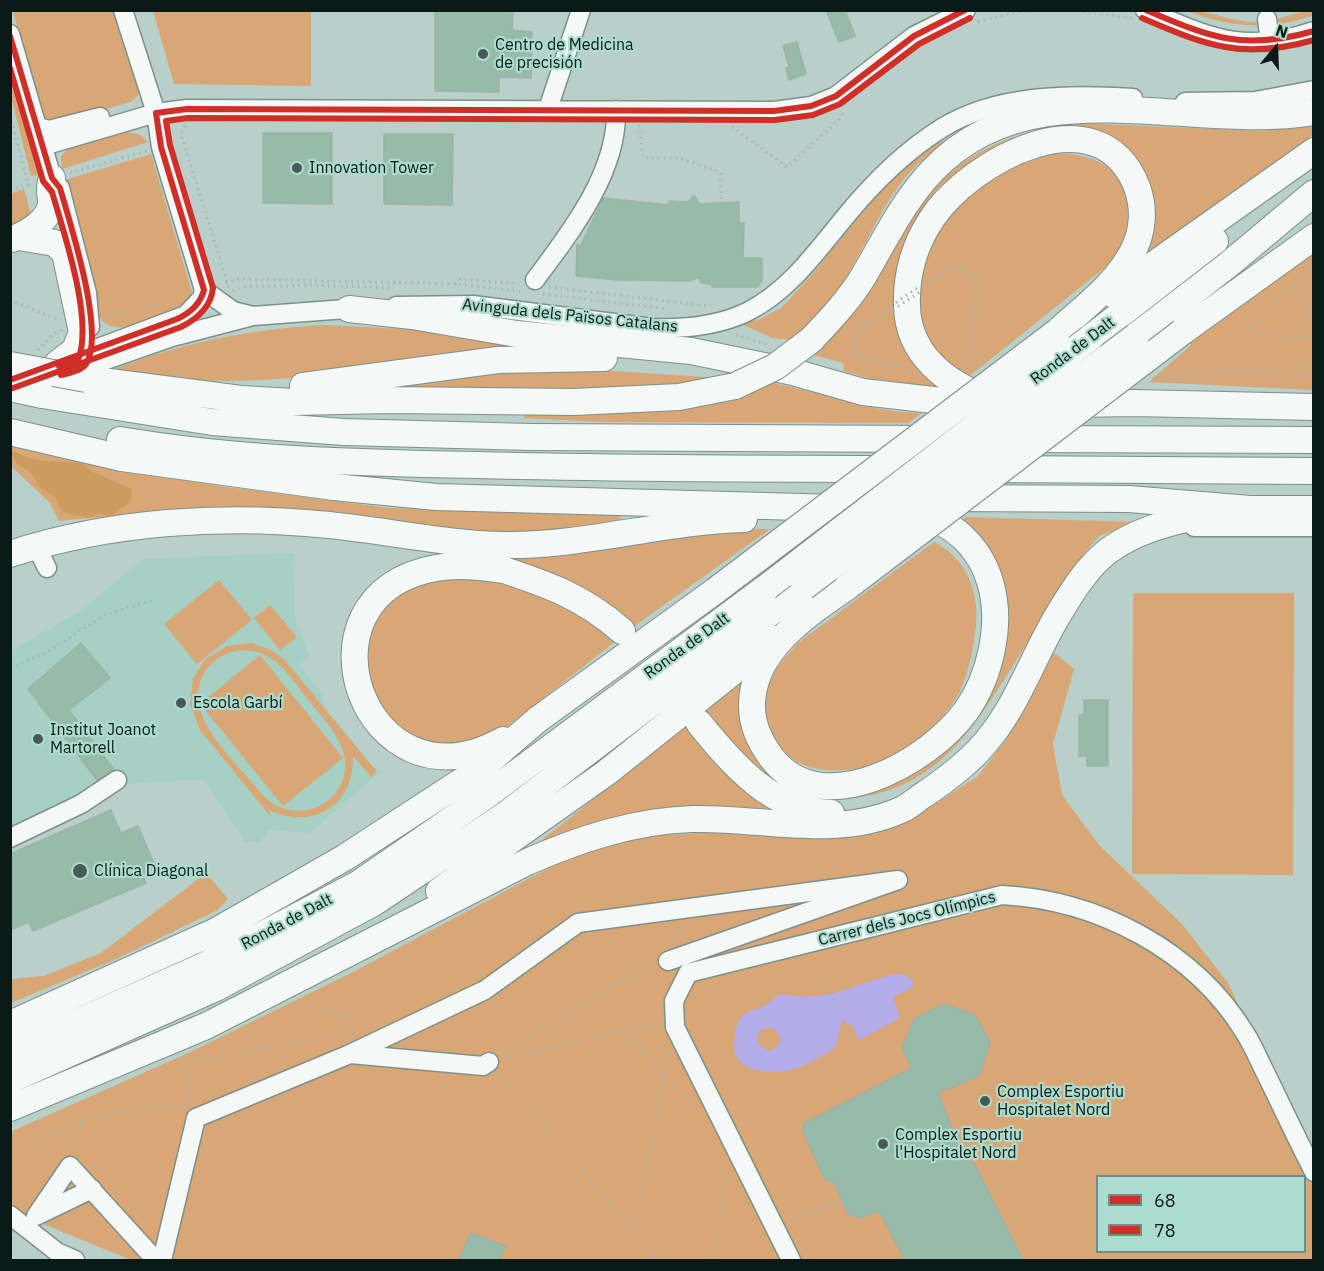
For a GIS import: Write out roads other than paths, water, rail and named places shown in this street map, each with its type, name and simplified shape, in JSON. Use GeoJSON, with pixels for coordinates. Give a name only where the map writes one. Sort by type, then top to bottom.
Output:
{"type":"FeatureCollection","features":[{"type":"Feature","properties":{"kind":"highway"},"geometry":{"type":"LineString","coordinates":[[1140,98],[1192,115]]}},
{"type":"Feature","properties":{"kind":"highway"},"geometry":{"type":"LineString","coordinates":[[20,361],[75,370],[162,389],[294,402],[390,399],[574,402],[679,397],[735,386],[775,367],[811,340],[830,320],[861,279],[916,190],[934,169],[971,140],[996,127],[1055,111],[1096,109],[1251,117],[1314,112]]}},
{"type":"Feature","properties":{"kind":"highway"},"geometry":{"type":"LineString","coordinates":[[1057,332],[1109,284],[1127,262],[1138,239],[1142,215],[1139,193],[1125,167],[1107,150],[1074,140],[1059,140],[1023,148],[994,161],[964,181],[942,205],[922,236],[910,266],[906,288],[908,319],[918,346],[936,369],[959,387],[991,398],[1075,404]]}},
{"type":"Feature","properties":{"kind":"highway"},"geometry":{"type":"LineString","coordinates":[[10,1024],[216,931],[344,858],[479,770],[537,720],[715,591],[1057,332],[1314,151]]}},
{"type":"Feature","properties":{"kind":"highway","name":"Ronda de Dalt"},"geometry":{"type":"LineString","coordinates":[[10,1052],[205,965],[358,884],[487,795],[767,587],[1314,162]]}},
{"type":"Feature","properties":{"kind":"highway"},"geometry":{"type":"LineString","coordinates":[[14,238],[37,225],[50,209],[49,186],[40,181]]}},
{"type":"Feature","properties":{"kind":"highway","name":"Ronda de Dalt"},"geometry":{"type":"LineString","coordinates":[[10,1080],[216,988],[375,902],[505,815],[1136,336],[1228,265],[1314,193]]}},
{"type":"Feature","properties":{"kind":"highway"},"geometry":{"type":"LineString","coordinates":[[1227,298],[1314,220]]}},
{"type":"Feature","properties":{"kind":"highway"},"geometry":{"type":"LineString","coordinates":[[358,947],[597,779],[759,650],[847,587],[1227,298],[1314,237]]}},
{"type":"Feature","properties":{"kind":"highway"},"geometry":{"type":"LineString","coordinates":[[14,238],[55,243],[65,253],[82,332],[75,350],[75,370]]}},
{"type":"Feature","properties":{"kind":"highway"},"geometry":{"type":"LineString","coordinates":[[349,309],[517,334],[691,351],[750,362],[854,390],[906,399],[984,406],[1135,403],[1314,407]]}},
{"type":"Feature","properties":{"kind":"highway"},"geometry":{"type":"LineString","coordinates":[[162,389],[332,384],[498,360],[604,358],[750,362]]}},
{"type":"Feature","properties":{"kind":"highway"},"geometry":{"type":"LineString","coordinates":[[10,388],[212,422],[344,432],[531,437],[1314,440]]}},
{"type":"Feature","properties":{"kind":"highway"},"geometry":{"type":"LineString","coordinates":[[10,422],[136,443],[331,462],[540,466],[1314,471]]}},
{"type":"Feature","properties":{"kind":"highway"},"geometry":{"type":"LineString","coordinates":[[10,432],[122,458],[334,487],[436,497],[623,500],[918,513],[932,517],[957,531],[974,552],[989,579],[996,614],[991,651],[979,687],[967,709],[938,742],[905,765],[880,776],[838,785],[806,781],[774,761],[759,738],[752,704],[756,680],[772,650],[810,613]]}},
{"type":"Feature","properties":{"kind":"highway"},"geometry":{"type":"LineString","coordinates":[[623,500],[761,496],[1129,499],[1250,509],[1314,509]]}},
{"type":"Feature","properties":{"kind":"highway"},"geometry":{"type":"LineString","coordinates":[[10,1108],[206,1026],[527,862],[577,841],[622,827],[694,819],[803,825],[847,824],[905,808],[967,763],[988,739],[1010,706],[1051,627],[1089,569],[1108,552],[1150,530],[1182,519],[1250,509]]}},
{"type":"Feature","properties":{"kind":"highway"},"geometry":{"type":"LineString","coordinates":[[10,554],[79,534],[146,525],[199,522],[328,524],[440,541],[508,545],[560,541],[730,519],[886,521],[935,529],[974,552]]}},
{"type":"Feature","properties":{"kind":"highway"},"geometry":{"type":"LineString","coordinates":[[199,522],[276,528],[384,542],[450,554],[560,589],[595,610],[622,631]]}},
{"type":"Feature","properties":{"kind":"highway"},"geometry":{"type":"LineString","coordinates":[[504,570],[467,566],[435,568],[395,584],[378,597],[365,617],[353,661],[355,678],[366,708],[383,728],[401,743],[420,752],[444,756],[483,750],[537,720]]}},
{"type":"Feature","properties":{"kind":"highway"},"geometry":{"type":"LineString","coordinates":[[699,723],[733,763],[757,785],[801,808],[826,813],[854,812],[894,804],[925,794]]}},
{"type":"Feature","properties":{"kind":"highway"},"geometry":{"type":"LineString","coordinates":[[10,1114],[57,1089]]}},
{"type":"Feature","properties":{"kind":"street"},"geometry":{"type":"LineString","coordinates":[[90,350],[186,315],[212,291],[161,147],[156,113],[123,10]]}},
{"type":"Feature","properties":{"kind":"street"},"geometry":{"type":"LineString","coordinates":[[548,109],[581,10]]}},
{"type":"Feature","properties":{"kind":"street"},"geometry":{"type":"LineString","coordinates":[[43,146],[156,113],[187,109],[774,111],[811,106],[836,96],[914,36],[966,10]]}},
{"type":"Feature","properties":{"kind":"street"},"geometry":{"type":"LineString","coordinates":[[1145,10],[1207,36],[1229,42],[1251,44],[1270,42],[1314,31]]}},
{"type":"Feature","properties":{"kind":"street"},"geometry":{"type":"LineString","coordinates":[[1267,19],[1270,42]]}},
{"type":"Feature","properties":{"kind":"street"},"geometry":{"type":"LineString","coordinates":[[10,34],[43,146],[40,181],[60,188],[96,316],[108,335],[121,338]]}},
{"type":"Feature","properties":{"kind":"street"},"geometry":{"type":"LineString","coordinates":[[36,126],[49,130],[136,106],[144,98],[146,83]]}},
{"type":"Feature","properties":{"kind":"street","name":"Avinguda dels Països Catalans"},"geometry":{"type":"LineString","coordinates":[[212,291],[233,311],[253,316],[448,304],[653,328],[701,326],[747,312],[773,293],[806,265],[847,215],[902,157],[943,127],[977,111],[1015,102],[1068,96],[1192,102],[1255,101],[1314,90]]}},
{"type":"Feature","properties":{"kind":"street"},"geometry":{"type":"LineString","coordinates":[[136,106],[156,113]]}},
{"type":"Feature","properties":{"kind":"street"},"geometry":{"type":"LineString","coordinates":[[532,284],[590,197],[616,133],[616,110]]}},
{"type":"Feature","properties":{"kind":"street"},"geometry":{"type":"LineString","coordinates":[[10,380],[75,370],[90,350],[96,316]]}},
{"type":"Feature","properties":{"kind":"street"},"geometry":{"type":"LineString","coordinates":[[10,393],[172,337],[253,316]]}},
{"type":"Feature","properties":{"kind":"street"},"geometry":{"type":"LineString","coordinates":[[1150,530],[1208,526],[1314,527]]}},
{"type":"Feature","properties":{"kind":"street"},"geometry":{"type":"LineString","coordinates":[[10,838],[81,804],[117,780]]}},
{"type":"Feature","properties":{"kind":"street"},"geometry":{"type":"LineString","coordinates":[[92,1189],[152,1256],[161,1260],[196,1118],[350,1054],[485,990],[578,923],[898,880],[666,957],[680,988],[674,1001],[675,1028],[791,1260]]}},
{"type":"Feature","properties":{"kind":"street","name":"Carrer dels Jocs Olímpics"},"geometry":{"type":"LineString","coordinates":[[680,988],[688,974],[1002,895],[1036,897],[1072,906],[1116,921],[1156,945],[1213,989],[1246,1034],[1314,1172]]}},
{"type":"Feature","properties":{"kind":"street"},"geometry":{"type":"LineString","coordinates":[[350,1054],[483,1066],[489,1062]]}},
{"type":"Feature","properties":{"kind":"street"},"geometry":{"type":"LineString","coordinates":[[10,1215],[57,1252],[75,1260]]}},
{"type":"Feature","properties":{"kind":"place","name":"Centro de Medicina de precisión"},"geometry":{"type":"Point","coordinates":[483,54]}},
{"type":"Feature","properties":{"kind":"place","name":"Innovation Tower"},"geometry":{"type":"Point","coordinates":[297,168]}},
{"type":"Feature","properties":{"kind":"place","name":"Escola Garbí"},"geometry":{"type":"Point","coordinates":[181,703]}},
{"type":"Feature","properties":{"kind":"place","name":"Institut Joanot Martorell"},"geometry":{"type":"Point","coordinates":[38,739]}},
{"type":"Feature","properties":{"kind":"place","name":"Clínica Diagonal"},"geometry":{"type":"Point","coordinates":[80,871]}},
{"type":"Feature","properties":{"kind":"place","name":"Complex Esportiu Hospitalet Nord"},"geometry":{"type":"Point","coordinates":[985,1101]}},
{"type":"Feature","properties":{"kind":"place","name":"Complex Esportiu l'Hospitalet Nord"},"geometry":{"type":"Point","coordinates":[883,1144]}}]}
